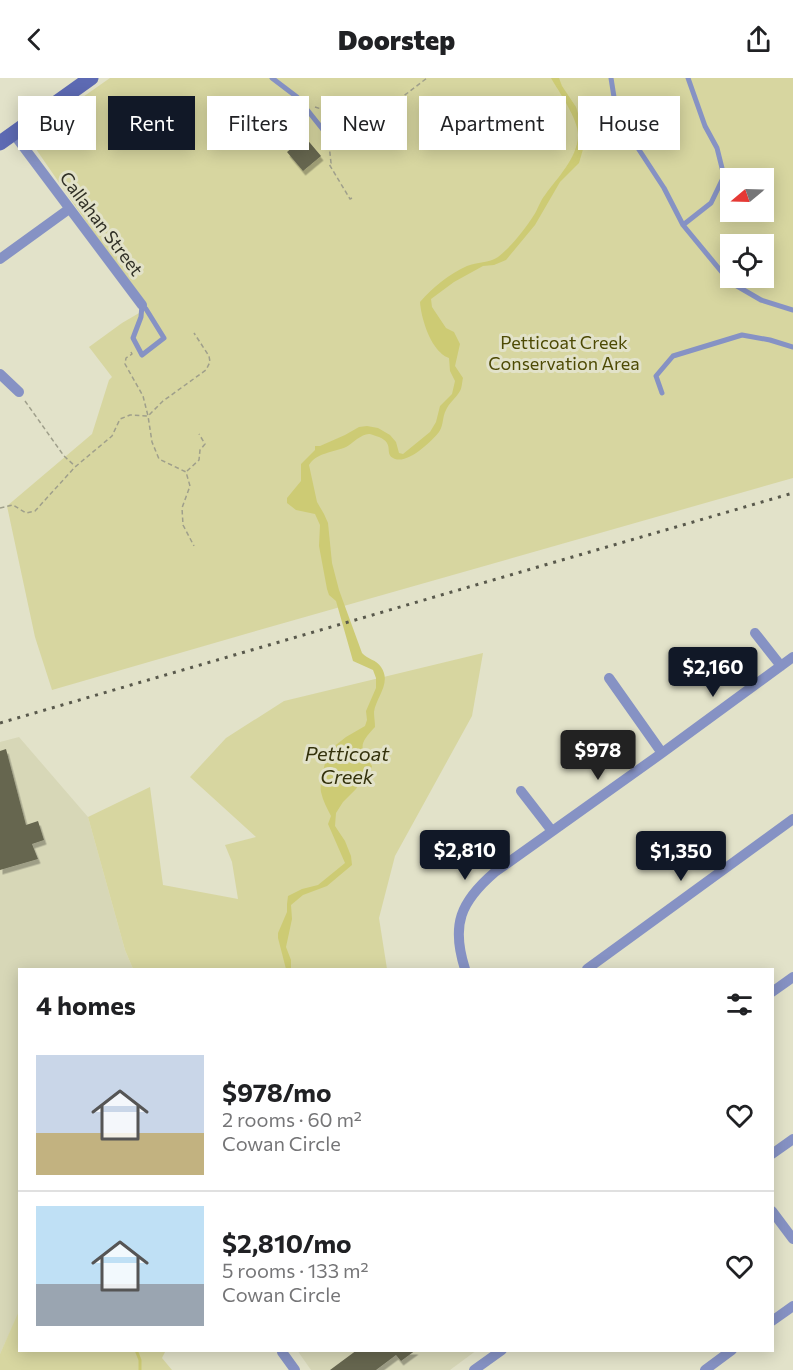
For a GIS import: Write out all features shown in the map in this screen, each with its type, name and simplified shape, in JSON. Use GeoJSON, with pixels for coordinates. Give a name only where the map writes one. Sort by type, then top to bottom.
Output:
{"type":"FeatureCollection","features":[{"type":"Feature","properties":{"kind":"street"},"geometry":{"type":"LineString","coordinates":[[0,143],[91,78]]}},
{"type":"Feature","properties":{"kind":"street","name":"Callahan Street"},"geometry":{"type":"LineString","coordinates":[[13,133],[142,305]]}},
{"type":"Feature","properties":{"kind":"street"},"geometry":{"type":"LineString","coordinates":[[0,259],[69,209]]}},
{"type":"Feature","properties":{"kind":"street"},"geometry":{"type":"LineString","coordinates":[[0,374],[19,392]]}},
{"type":"Feature","properties":{"kind":"street"},"geometry":{"type":"LineString","coordinates":[[755,633],[780,666]]}},
{"type":"Feature","properties":{"kind":"street"},"geometry":{"type":"LineString","coordinates":[[465,968],[459,951],[457,929],[468,900],[481,884],[793,657]]}},
{"type":"Feature","properties":{"kind":"street"},"geometry":{"type":"LineString","coordinates":[[609,678],[662,753]]}},
{"type":"Feature","properties":{"kind":"street"},"geometry":{"type":"LineString","coordinates":[[521,791],[552,831]]}},
{"type":"Feature","properties":{"kind":"street"},"geometry":{"type":"LineString","coordinates":[[588,968],[793,819]]}},
{"type":"Feature","properties":{"kind":"street"},"geometry":{"type":"LineString","coordinates":[[774,991],[793,977]]}},
{"type":"Feature","properties":{"kind":"street"},"geometry":{"type":"LineString","coordinates":[[774,1153],[793,1139]]}},
{"type":"Feature","properties":{"kind":"street"},"geometry":{"type":"LineString","coordinates":[[774,1214],[793,1239]]}},
{"type":"Feature","properties":{"kind":"street"},"geometry":{"type":"LineString","coordinates":[[774,1320],[793,1306]]}},
{"type":"Feature","properties":{"kind":"street"},"geometry":{"type":"LineString","coordinates":[[282,1352],[295,1370]]}},
{"type":"Feature","properties":{"kind":"street"},"geometry":{"type":"LineString","coordinates":[[474,1370],[499,1352]]}},
{"type":"Feature","properties":{"kind":"street"},"geometry":{"type":"LineString","coordinates":[[705,1370],[729,1352]]}},
{"type":"Feature","properties":{"kind":"lane"},"geometry":{"type":"LineString","coordinates":[[272,78],[296,96]]}},
{"type":"Feature","properties":{"kind":"lane"},"geometry":{"type":"LineString","coordinates":[[611,78],[617,116],[664,188],[682,225],[730,282],[761,300],[793,310]]}},
{"type":"Feature","properties":{"kind":"lane"},"geometry":{"type":"LineString","coordinates":[[682,225],[711,203],[724,176],[717,148],[705,126],[688,78]]}},
{"type":"Feature","properties":{"kind":"lane"},"geometry":{"type":"LineString","coordinates":[[309,112],[321,127]]}},
{"type":"Feature","properties":{"kind":"lane"},"geometry":{"type":"LineString","coordinates":[[142,305],[164,338],[142,355],[133,338],[141,317],[142,305]]}},
{"type":"Feature","properties":{"kind":"lane"},"geometry":{"type":"LineString","coordinates":[[662,393],[656,376],[673,356],[742,335],[793,347]]}},
{"type":"Feature","properties":{"kind":"path"},"geometry":{"type":"LineString","coordinates":[[309,106],[353,119],[388,108],[427,78]]}},
{"type":"Feature","properties":{"kind":"path"},"geometry":{"type":"LineString","coordinates":[[330,150],[331,163],[329,164],[350,199],[352,198]]}},
{"type":"Feature","properties":{"kind":"path"},"geometry":{"type":"LineString","coordinates":[[0,508],[13,505],[26,513],[35,511],[75,467],[112,436],[120,419],[130,415],[148,416],[163,401],[206,370],[210,362],[209,356],[194,333]]}},
{"type":"Feature","properties":{"kind":"path"},"geometry":{"type":"LineString","coordinates":[[132,354],[126,358],[125,364],[142,396],[152,442],[159,459],[186,472],[190,486],[182,508],[183,525],[194,546]]}},
{"type":"Feature","properties":{"kind":"path"},"geometry":{"type":"LineString","coordinates":[[19,392],[64,456],[75,467]]}},
{"type":"Feature","properties":{"kind":"path"},"geometry":{"type":"LineString","coordinates":[[186,472],[199,460],[200,450],[205,444],[199,434]]}},
{"type":"Feature","properties":{"kind":"shaded area"},"geometry":{"type":"Polygon","coordinates":[[[19,737],[88,817],[125,950],[133,968],[18,968],[18,1315],[0,1354],[0,742],[19,737]]]}},
{"type":"Feature","properties":{"kind":"shaded area"},"geometry":{"type":"Polygon","coordinates":[[[298,1352],[474,1352],[450,1370],[311,1370],[298,1352]]]}},
{"type":"Feature","properties":{"kind":"green space","name":"Petticoat Creek Conservation Area"},"geometry":{"type":"Polygon","coordinates":[[[110,78],[793,78],[793,478],[52,690],[35,637],[7,506],[92,434],[109,380],[112,377],[89,347],[146,309],[37,150],[96,150],[96,96],[84,96],[110,78]]]}},
{"type":"Feature","properties":{"kind":"green space"},"geometry":{"type":"Polygon","coordinates":[[[483,653],[472,716],[395,856],[379,918],[387,968],[133,968],[125,950],[88,817],[150,787],[163,885],[238,899],[232,862],[225,845],[256,837],[190,777],[226,738],[284,701],[483,653]]]}},
{"type":"Feature","properties":{"kind":"green space"},"geometry":{"type":"Polygon","coordinates":[[[18,1313],[18,1352],[165,1352],[162,1358],[172,1370],[0,1370],[0,1354],[18,1313]]]}},
{"type":"Feature","properties":{"kind":"water","name":"Petticoat Creek"},"geometry":{"type":"Polygon","coordinates":[[[551,78],[559,78],[576,107],[578,136],[575,122],[566,103],[566,96],[562,96],[551,78]]]}},
{"type":"Feature","properties":{"kind":"water","name":"Petticoat Creek"},"geometry":{"type":"Polygon","coordinates":[[[578,136],[578,150],[583,150],[579,163],[560,182],[535,225],[506,260],[494,265],[483,266],[454,282],[431,299],[432,307],[446,328],[454,332],[460,344],[455,366],[463,378],[461,390],[447,407],[439,432],[424,447],[405,459],[393,458],[384,440],[367,434],[346,447],[321,455],[309,465],[317,502],[328,523],[332,563],[339,590],[362,653],[379,665],[385,679],[375,706],[375,727],[366,737],[363,745],[364,754],[372,766],[371,769],[336,813],[335,826],[345,841],[352,865],[327,886],[303,895],[291,905],[292,919],[286,947],[291,960],[291,968],[286,968],[278,933],[287,912],[288,896],[318,885],[345,863],[328,824],[331,816],[321,792],[327,752],[365,726],[366,711],[376,688],[373,670],[353,661],[336,601],[329,595],[319,546],[320,525],[315,514],[296,510],[287,503],[287,498],[301,481],[301,464],[315,450],[315,446],[320,446],[359,427],[367,426],[378,428],[390,435],[396,442],[399,453],[403,454],[430,432],[436,422],[440,406],[452,394],[455,381],[450,371],[449,358],[437,349],[429,336],[420,302],[454,273],[467,266],[498,257],[513,243],[570,160],[578,136]]]}},
{"type":"Feature","properties":{"kind":"building"},"geometry":{"type":"Polygon","coordinates":[[[309,142],[321,156],[303,171],[287,152],[309,150],[309,142]]]}},
{"type":"Feature","properties":{"kind":"building"},"geometry":{"type":"Polygon","coordinates":[[[6,749],[26,825],[38,821],[44,840],[32,844],[38,859],[0,870],[0,751],[6,749]]]}},
{"type":"Feature","properties":{"kind":"building"},"geometry":{"type":"Polygon","coordinates":[[[354,1352],[413,1352],[401,1361],[396,1355],[376,1370],[330,1370],[354,1352]]]}},
{"type":"Feature","properties":{"kind":"waterway","name":"Petticoat Creek"},"geometry":{"type":"LineString","coordinates":[[137,1352],[140,1370]]}},
{"type":"Feature","properties":{"kind":"railway"},"geometry":{"type":"LineString","coordinates":[[0,723],[793,493]]}}]}
